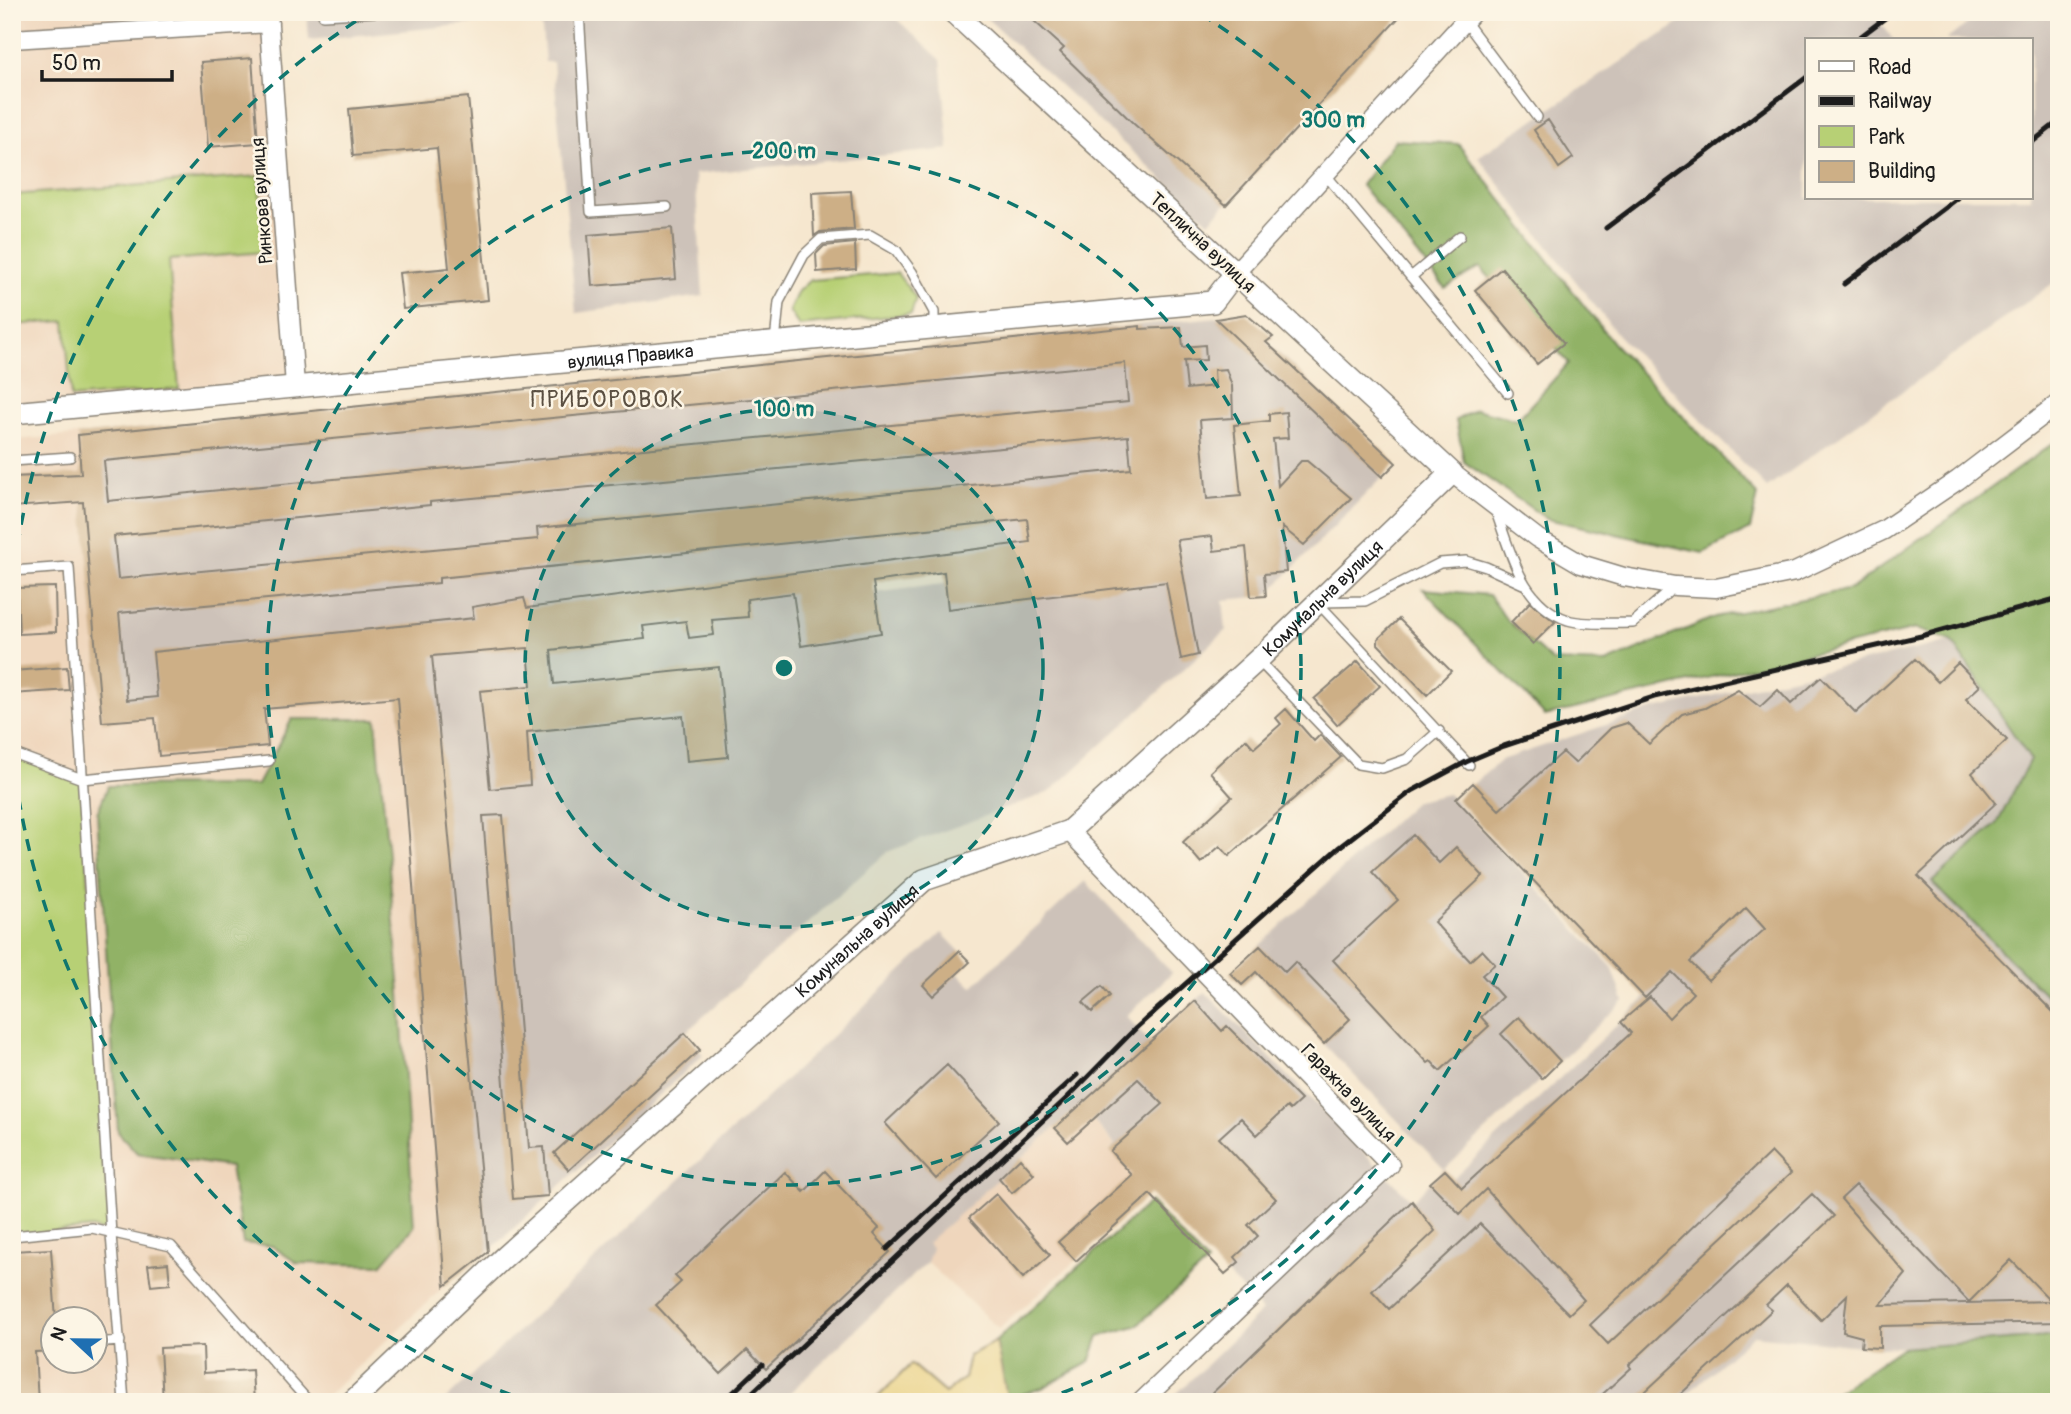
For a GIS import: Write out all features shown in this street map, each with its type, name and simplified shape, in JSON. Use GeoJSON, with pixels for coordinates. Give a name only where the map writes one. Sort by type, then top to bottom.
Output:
{"type":"FeatureCollection","features":[{"type":"Feature","properties":{"kind":"street","name":"Теплична вулиця"},"geometry":{"type":"LineString","coordinates":[[953,12],[1452,473]]}},
{"type":"Feature","properties":{"kind":"street"},"geometry":{"type":"LineString","coordinates":[[1236,272],[1469,17]]}},
{"type":"Feature","properties":{"kind":"street"},"geometry":{"type":"LineString","coordinates":[[12,39],[269,18]]}},
{"type":"Feature","properties":{"kind":"street","name":"Ринкова вулиця"},"geometry":{"type":"LineString","coordinates":[[269,18],[295,386]]}},
{"type":"Feature","properties":{"kind":"street","name":"вулиця Правика"},"geometry":{"type":"LineString","coordinates":[[12,413],[1213,302],[1236,272]]}},
{"type":"Feature","properties":{"kind":"street"},"geometry":{"type":"LineString","coordinates":[[1452,473],[1537,538],[1581,564],[1624,577],[1675,586],[1716,588],[1795,572],[1884,530],[1958,480],[2059,403]]}},
{"type":"Feature","properties":{"kind":"street","name":"Комунальна вулиця"},"geometry":{"type":"LineString","coordinates":[[352,1402],[503,1258],[924,880],[1069,831],[1258,660],[1452,473]]}},
{"type":"Feature","properties":{"kind":"street","name":"Гаражна вулиця"},"geometry":{"type":"LineString","coordinates":[[1069,831],[1390,1165],[1141,1402]]}},
{"type":"Feature","properties":{"kind":"lane"},"geometry":{"type":"LineString","coordinates":[[323,12],[323,15],[374,12]]}},
{"type":"Feature","properties":{"kind":"lane"},"geometry":{"type":"LineString","coordinates":[[579,12],[591,212],[667,207]]}},
{"type":"Feature","properties":{"kind":"lane"},"geometry":{"type":"LineString","coordinates":[[1469,17],[1538,117]]}},
{"type":"Feature","properties":{"kind":"lane"},"geometry":{"type":"LineString","coordinates":[[1325,174],[1507,393]]}},
{"type":"Feature","properties":{"kind":"lane"},"geometry":{"type":"LineString","coordinates":[[775,342],[779,302],[804,255],[821,239],[870,235],[896,250],[912,272],[934,312],[934,327]]}},
{"type":"Feature","properties":{"kind":"lane"},"geometry":{"type":"LineString","coordinates":[[1411,277],[1460,236]]}},
{"type":"Feature","properties":{"kind":"lane"},"geometry":{"type":"LineString","coordinates":[[12,461],[70,457]]}},
{"type":"Feature","properties":{"kind":"lane"},"geometry":{"type":"LineString","coordinates":[[1494,507],[1523,584],[1545,608],[1569,621],[1633,623],[1675,586]]}},
{"type":"Feature","properties":{"kind":"lane"},"geometry":{"type":"LineString","coordinates":[[1318,602],[1365,601],[1440,563],[1466,561],[1523,584]]}},
{"type":"Feature","properties":{"kind":"lane"},"geometry":{"type":"LineString","coordinates":[[12,571],[69,567],[124,1402]]}},
{"type":"Feature","properties":{"kind":"lane"},"geometry":{"type":"LineString","coordinates":[[1318,602],[1469,765]]}},
{"type":"Feature","properties":{"kind":"lane"},"geometry":{"type":"LineString","coordinates":[[1258,660],[1358,764],[1382,768],[1407,758],[1439,731]]}},
{"type":"Feature","properties":{"kind":"lane"},"geometry":{"type":"LineString","coordinates":[[12,753],[82,779],[269,761]]}},
{"type":"Feature","properties":{"kind":"lane"},"geometry":{"type":"LineString","coordinates":[[12,1236],[92,1228],[171,1246],[309,1402]]}},
{"type":"Feature","properties":{"kind":"lane"},"geometry":{"type":"LineString","coordinates":[[108,1342],[120,1341]]}},
{"type":"Feature","properties":{"kind":"shaded area"},"geometry":{"type":"Polygon","coordinates":[[[12,12],[268,12],[295,386],[12,413],[12,12]]]}},
{"type":"Feature","properties":{"kind":"shaded area"},"geometry":{"type":"Polygon","coordinates":[[[307,12],[889,12],[941,60],[949,149],[695,174],[703,296],[576,313],[553,62],[545,62],[541,17],[309,40],[307,12]]]}},
{"type":"Feature","properties":{"kind":"shaded area"},"geometry":{"type":"Polygon","coordinates":[[[980,12],[1404,12],[1209,222],[980,12]]]}},
{"type":"Feature","properties":{"kind":"shaded area"},"geometry":{"type":"Polygon","coordinates":[[[1696,12],[1872,12],[1892,38],[1805,38],[1805,200],[2032,200],[2032,38],[1949,38],[1983,12],[2059,12],[2059,279],[1767,488],[1618,335],[1478,157],[1696,12]]]}},
{"type":"Feature","properties":{"kind":"shaded area"},"geometry":{"type":"Polygon","coordinates":[[[1246,314],[1273,337],[1267,342],[1396,463],[1266,596],[1223,600],[1226,630],[1050,792],[887,852],[685,1033],[703,1055],[488,1252],[445,1286],[398,698],[102,722],[78,435],[1246,314]],[[1151,544],[872,582],[875,593],[1127,559],[1151,544]]]}},
{"type":"Feature","properties":{"kind":"shaded area"},"geometry":{"type":"Polygon","coordinates":[[[78,435],[102,722],[398,698],[445,1286],[320,1402],[12,1402],[12,440],[78,435]]]}},
{"type":"Feature","properties":{"kind":"shaded area"},"geometry":{"type":"Polygon","coordinates":[[[1952,641],[2030,759],[1997,824],[1933,882],[2059,1008],[2059,1336],[1880,1348],[1753,1335],[1678,1402],[1168,1402],[1262,1311],[1110,1151],[1115,1145],[1080,1105],[927,1243],[932,1249],[927,1262],[780,1402],[443,1402],[942,933],[970,962],[958,973],[972,987],[1085,881],[1172,973],[1126,1016],[1149,1042],[1205,992],[1412,1201],[1444,1169],[1256,973],[1242,985],[1230,973],[1416,801],[1448,794],[1612,967],[1624,1001],[1445,1169],[1453,1179],[1645,998],[1456,799],[1501,760],[1651,710],[1952,641]]]}},
{"type":"Feature","properties":{"kind":"shaded area"},"geometry":{"type":"Polygon","coordinates":[[[1080,1105],[1115,1146],[1110,1150],[1150,1194],[999,1329],[927,1262],[931,1249],[926,1243],[1080,1105]]]}},
{"type":"Feature","properties":{"kind":"green space"},"geometry":{"type":"Polygon","coordinates":[[[1395,140],[1458,144],[1614,344],[1758,495],[1750,529],[1703,553],[1547,519],[1464,462],[1456,420],[1476,409],[1517,420],[1569,363],[1480,267],[1445,288],[1361,185],[1395,140]]]}},
{"type":"Feature","properties":{"kind":"green space"},"geometry":{"type":"Polygon","coordinates":[[[259,176],[264,252],[169,260],[179,389],[71,398],[65,321],[12,325],[12,195],[259,176]]]}},
{"type":"Feature","properties":{"kind":"green space"},"geometry":{"type":"Polygon","coordinates":[[[897,273],[916,298],[911,314],[799,326],[789,311],[798,291],[810,280],[897,273]]]}},
{"type":"Feature","properties":{"kind":"green space"},"geometry":{"type":"Polygon","coordinates":[[[2059,439],[2059,1008],[1932,882],[1997,824],[2030,759],[1952,641],[1916,629],[1545,716],[1423,589],[1489,595],[1506,619],[1552,661],[1606,663],[1715,617],[1851,589],[2059,439]]]}},
{"type":"Feature","properties":{"kind":"green space"},"geometry":{"type":"Polygon","coordinates":[[[292,719],[376,719],[400,992],[414,1227],[381,1265],[297,1263],[272,1246],[243,1243],[230,1167],[137,1153],[118,1132],[97,813],[108,786],[257,785],[292,719]]]}},
{"type":"Feature","properties":{"kind":"green space"},"geometry":{"type":"Polygon","coordinates":[[[12,753],[82,779],[111,1234],[92,1228],[12,1236],[12,753]]]}},
{"type":"Feature","properties":{"kind":"green space"},"geometry":{"type":"Polygon","coordinates":[[[1150,1202],[1207,1263],[1136,1326],[1099,1336],[1090,1362],[1042,1388],[1007,1399],[996,1341],[1150,1202]]]}},
{"type":"Feature","properties":{"kind":"green space"},"geometry":{"type":"Polygon","coordinates":[[[2059,1336],[2059,1402],[1822,1402],[1901,1348],[2059,1336]]]}},
{"type":"Feature","properties":{"kind":"sand"},"geometry":{"type":"Polygon","coordinates":[[[996,1341],[1008,1402],[873,1402],[911,1364],[945,1393],[964,1378],[969,1356],[996,1341]]]}},
{"type":"Feature","properties":{"kind":"building"},"geometry":{"type":"Polygon","coordinates":[[[1024,12],[1404,12],[1226,205],[1134,124],[1060,52],[1064,48],[1024,12]]]}},
{"type":"Feature","properties":{"kind":"building"},"geometry":{"type":"Polygon","coordinates":[[[252,58],[258,143],[208,147],[201,62],[252,58]]]}},
{"type":"Feature","properties":{"kind":"building"},"geometry":{"type":"Polygon","coordinates":[[[468,97],[488,300],[403,309],[399,273],[449,268],[437,148],[353,156],[349,109],[468,97]]]}},
{"type":"Feature","properties":{"kind":"building"},"geometry":{"type":"Polygon","coordinates":[[[1548,120],[1573,158],[1559,168],[1534,130],[1548,120]]]}},
{"type":"Feature","properties":{"kind":"building"},"geometry":{"type":"Polygon","coordinates":[[[851,191],[854,229],[820,232],[814,236],[812,193],[851,191]]]}},
{"type":"Feature","properties":{"kind":"building"},"geometry":{"type":"Polygon","coordinates":[[[672,228],[676,279],[592,286],[588,235],[672,228]]]}},
{"type":"Feature","properties":{"kind":"building"},"geometry":{"type":"Polygon","coordinates":[[[855,243],[856,269],[817,272],[816,254],[824,246],[855,243]]]}},
{"type":"Feature","properties":{"kind":"building"},"geometry":{"type":"Polygon","coordinates":[[[1502,268],[1564,343],[1537,364],[1475,290],[1502,268]]]}},
{"type":"Feature","properties":{"kind":"building"},"geometry":{"type":"Polygon","coordinates":[[[1246,314],[1273,337],[1266,342],[1396,463],[1382,477],[1216,319],[1246,314]]]}},
{"type":"Feature","properties":{"kind":"building"},"geometry":{"type":"Polygon","coordinates":[[[1140,326],[1140,329],[1181,327],[1183,347],[1205,345],[1206,360],[1184,361],[1187,389],[1215,386],[1214,370],[1226,369],[1232,386],[1233,418],[1200,420],[1207,499],[1241,496],[1234,425],[1269,421],[1269,414],[1286,412],[1288,438],[1273,439],[1278,486],[1301,461],[1307,461],[1351,498],[1304,545],[1282,527],[1286,572],[1264,574],[1266,596],[1251,597],[1246,547],[1214,551],[1212,536],[1177,540],[1198,655],[1181,659],[1166,582],[948,609],[944,572],[873,582],[881,633],[801,646],[793,593],[747,599],[748,617],[712,620],[714,635],[689,638],[686,621],[643,626],[645,639],[551,650],[554,684],[719,667],[728,757],[687,761],[683,716],[527,732],[530,785],[490,789],[480,691],[531,686],[528,648],[432,656],[488,1252],[445,1286],[398,698],[264,709],[268,746],[159,756],[155,718],[102,722],[83,502],[12,507],[12,477],[81,474],[78,435],[1140,326]],[[1125,363],[104,461],[108,501],[1128,402],[1125,363]],[[1128,436],[430,502],[430,505],[114,536],[118,579],[538,539],[537,528],[1131,469],[1128,436]],[[1027,519],[439,578],[439,583],[119,613],[127,700],[157,697],[153,652],[474,618],[472,607],[524,598],[527,608],[1030,542],[1027,519]]]}},
{"type":"Feature","properties":{"kind":"building"},"geometry":{"type":"Polygon","coordinates":[[[55,587],[56,632],[19,634],[17,588],[55,587]]]}},
{"type":"Feature","properties":{"kind":"building"},"geometry":{"type":"Polygon","coordinates":[[[1530,602],[1555,622],[1533,644],[1511,622],[1530,602]]]}},
{"type":"Feature","properties":{"kind":"building"},"geometry":{"type":"Polygon","coordinates":[[[1399,619],[1451,671],[1427,695],[1378,644],[1378,639],[1399,619]]]}},
{"type":"Feature","properties":{"kind":"building"},"geometry":{"type":"Polygon","coordinates":[[[1915,659],[1938,682],[1958,663],[1980,686],[1966,699],[2007,740],[1972,773],[1996,803],[1918,876],[2059,1018],[2059,1322],[1880,1326],[1880,1348],[1861,1347],[1862,1337],[1843,1332],[1847,1295],[1821,1320],[1787,1285],[1766,1305],[1772,1310],[1672,1402],[1634,1402],[1834,1216],[1812,1194],[1629,1365],[1631,1368],[1594,1402],[1203,1402],[1412,1201],[1435,1231],[1372,1291],[1389,1309],[1480,1224],[1569,1314],[1584,1300],[1486,1189],[1460,1214],[1430,1183],[1445,1170],[1462,1188],[1631,1033],[1621,1022],[1650,997],[1669,1018],[1693,993],[1672,972],[1645,998],[1456,799],[1473,783],[1499,810],[1563,752],[1575,763],[1611,728],[1627,723],[1649,744],[1682,714],[1705,708],[1738,690],[1760,707],[1778,690],[1791,704],[1821,677],[1856,713],[1915,659]],[[1746,908],[1690,962],[1708,980],[1765,929],[1746,908]],[[1771,1152],[1590,1325],[1608,1344],[1791,1173],[1771,1152]],[[1856,1185],[1841,1199],[1906,1274],[1880,1305],[2051,1301],[2011,1260],[1969,1302],[1856,1185]]]}},
{"type":"Feature","properties":{"kind":"building"},"geometry":{"type":"Polygon","coordinates":[[[1358,661],[1380,686],[1337,725],[1314,699],[1358,661]]]}},
{"type":"Feature","properties":{"kind":"building"},"geometry":{"type":"Polygon","coordinates":[[[67,667],[69,690],[12,694],[12,671],[67,667]]]}},
{"type":"Feature","properties":{"kind":"building"},"geometry":{"type":"Polygon","coordinates":[[[1286,709],[1314,741],[1320,735],[1341,757],[1229,856],[1220,846],[1201,863],[1183,842],[1232,797],[1210,772],[1246,739],[1254,748],[1281,724],[1276,718],[1286,709]]]}},
{"type":"Feature","properties":{"kind":"building"},"geometry":{"type":"Polygon","coordinates":[[[503,815],[529,1148],[544,1147],[548,1196],[513,1199],[483,816],[503,815]]]}},
{"type":"Feature","properties":{"kind":"building"},"geometry":{"type":"Polygon","coordinates":[[[1413,835],[1439,863],[1456,847],[1483,876],[1434,922],[1470,961],[1482,950],[1495,964],[1482,975],[1502,997],[1481,1017],[1489,1026],[1440,1071],[1431,1061],[1428,1063],[1333,960],[1398,900],[1372,872],[1413,835]]]}},
{"type":"Feature","properties":{"kind":"building"},"geometry":{"type":"Polygon","coordinates":[[[1260,946],[1285,972],[1295,962],[1350,1019],[1324,1044],[1256,972],[1242,985],[1230,973],[1260,946]]]}},
{"type":"Feature","properties":{"kind":"building"},"geometry":{"type":"Polygon","coordinates":[[[959,951],[970,962],[933,996],[923,985],[959,951]]]}},
{"type":"Feature","properties":{"kind":"building"},"geometry":{"type":"Polygon","coordinates":[[[1102,986],[1110,996],[1092,1012],[1083,1002],[1102,986]]]}},
{"type":"Feature","properties":{"kind":"building"},"geometry":{"type":"Polygon","coordinates":[[[1195,1001],[1222,1031],[1227,1026],[1301,1100],[1290,1110],[1287,1107],[1257,1135],[1241,1118],[1219,1138],[1276,1199],[1248,1225],[1258,1236],[1235,1257],[1239,1262],[1225,1274],[1150,1194],[1076,1261],[1058,1242],[1132,1175],[1110,1151],[1163,1104],[1138,1079],[1068,1142],[1055,1128],[1195,1001]]]}},
{"type":"Feature","properties":{"kind":"building"},"geometry":{"type":"Polygon","coordinates":[[[1519,1017],[1560,1061],[1542,1079],[1501,1034],[1519,1017]]]}},
{"type":"Feature","properties":{"kind":"building"},"geometry":{"type":"Polygon","coordinates":[[[685,1033],[700,1050],[569,1170],[554,1153],[685,1033]]]}},
{"type":"Feature","properties":{"kind":"building"},"geometry":{"type":"Polygon","coordinates":[[[947,1065],[999,1121],[936,1179],[885,1123],[947,1065]]]}},
{"type":"Feature","properties":{"kind":"building"},"geometry":{"type":"Polygon","coordinates":[[[1020,1158],[1034,1174],[1012,1193],[999,1178],[1020,1158]]]}},
{"type":"Feature","properties":{"kind":"building"},"geometry":{"type":"Polygon","coordinates":[[[825,1171],[879,1228],[874,1234],[890,1252],[766,1369],[747,1350],[721,1374],[656,1305],[681,1282],[675,1276],[785,1172],[804,1192],[825,1171]]]}},
{"type":"Feature","properties":{"kind":"building"},"geometry":{"type":"Polygon","coordinates":[[[996,1194],[1050,1255],[1023,1278],[969,1218],[996,1194]]]}},
{"type":"Feature","properties":{"kind":"building"},"geometry":{"type":"Polygon","coordinates":[[[51,1249],[55,1306],[38,1306],[38,1352],[35,1352],[38,1402],[12,1402],[12,1251],[51,1249]]]}},
{"type":"Feature","properties":{"kind":"building"},"geometry":{"type":"Polygon","coordinates":[[[168,1263],[170,1284],[151,1286],[148,1265],[168,1263]]]}},
{"type":"Feature","properties":{"kind":"building"},"geometry":{"type":"Polygon","coordinates":[[[203,1346],[204,1373],[252,1370],[254,1402],[163,1402],[160,1348],[203,1346]]]}},
{"type":"Feature","properties":{"kind":"railway"},"geometry":{"type":"LineString","coordinates":[[1859,38],[1893,12]]}},
{"type":"Feature","properties":{"kind":"railway"},"geometry":{"type":"LineString","coordinates":[[1606,228],[1805,79]]}},
{"type":"Feature","properties":{"kind":"railway"},"geometry":{"type":"LineString","coordinates":[[2032,142],[2059,121]]}},
{"type":"Feature","properties":{"kind":"railway"},"geometry":{"type":"LineString","coordinates":[[1844,284],[1955,200]]}},
{"type":"Feature","properties":{"kind":"railway"},"geometry":{"type":"LineString","coordinates":[[742,1402],[1068,1097],[1136,1028],[1338,848],[1412,791],[1466,762],[1504,746],[1654,697],[1921,636],[2059,598]]}},
{"type":"Feature","properties":{"kind":"railway"},"geometry":{"type":"LineString","coordinates":[[887,1249],[1077,1075]]}},
{"type":"Feature","properties":{"kind":"railway"},"geometry":{"type":"LineString","coordinates":[[723,1402],[762,1365]]}},
{"type":"Feature","properties":{"kind":"district","name":"ПРИБОРОВОК"},"geometry":{"type":"Point","coordinates":[608,399]}}]}
